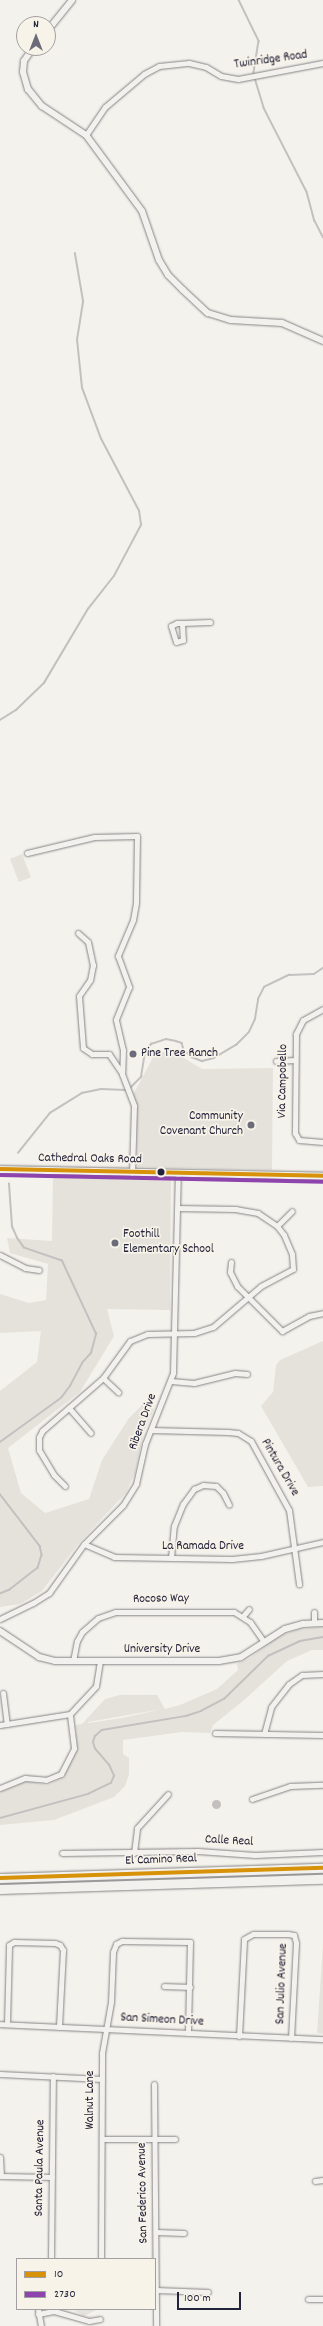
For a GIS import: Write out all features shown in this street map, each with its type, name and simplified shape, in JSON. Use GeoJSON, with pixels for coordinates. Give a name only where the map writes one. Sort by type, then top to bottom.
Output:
{"type":"FeatureCollection","features":[{"type":"Feature","properties":{"kind":"highway","name":"El Camino Real"},"geometry":{"type":"LineString","coordinates":[[0,1878],[323,1868]]}},
{"type":"Feature","properties":{"kind":"highway","name":"El Camino Real"},"geometry":{"type":"LineString","coordinates":[[0,1889],[65,1889],[323,1879]]}},
{"type":"Feature","properties":{"kind":"highway"},"geometry":{"type":"LineString","coordinates":[[0,1893],[65,1889]]}},
{"type":"Feature","properties":{"kind":"main road","name":"Cathedral Oaks Road"},"geometry":{"type":"LineString","coordinates":[[0,1169],[323,1176]]}},
{"type":"Feature","properties":{"kind":"street"},"geometry":{"type":"LineString","coordinates":[[56,18],[72,0]]}},
{"type":"Feature","properties":{"kind":"street"},"geometry":{"type":"LineString","coordinates":[[27,56],[24,61],[23,72],[28,89],[42,106],[86,135],[142,211],[162,266],[198,306],[208,313],[231,320],[282,322],[323,340]]}},
{"type":"Feature","properties":{"kind":"street","name":"Twinridge Road"},"geometry":{"type":"LineString","coordinates":[[86,135],[100,112],[144,74],[159,66],[189,63],[206,67],[221,76],[238,79],[323,63]]}},
{"type":"Feature","properties":{"kind":"street"},"geometry":{"type":"LineString","coordinates":[[182,623],[210,622]]}},
{"type":"Feature","properties":{"kind":"street"},"geometry":{"type":"LineString","coordinates":[[27,853],[94,837],[137,836],[136,903],[133,920],[118,956],[129,987],[116,1020],[123,1050],[122,1074]]}},
{"type":"Feature","properties":{"kind":"street"},"geometry":{"type":"LineString","coordinates":[[78,933],[88,942],[92,965],[90,980],[79,996],[83,1048],[92,1054],[109,1054],[122,1074],[131,1096],[134,1106],[132,1173]]}},
{"type":"Feature","properties":{"kind":"street","name":"Via Campobello"},"geometry":{"type":"LineString","coordinates":[[323,1009],[303,1020],[298,1029],[295,1060],[297,1138],[304,1142],[323,1142]]}},
{"type":"Feature","properties":{"kind":"street"},"geometry":{"type":"LineString","coordinates":[[276,1061],[295,1060]]}},
{"type":"Feature","properties":{"kind":"street","name":"Ribera Drive"},"geometry":{"type":"LineString","coordinates":[[0,1619],[34,1603],[49,1593],[84,1544],[130,1496],[140,1473],[151,1430],[171,1381],[174,1333],[178,1173]]}},
{"type":"Feature","properties":{"kind":"street"},"geometry":{"type":"LineString","coordinates":[[65,1486],[54,1475],[38,1444],[42,1431],[103,1378],[130,1341],[147,1334],[194,1333],[213,1327],[268,1281],[293,1269],[289,1244],[277,1226],[258,1213],[246,1210],[177,1208]]}},
{"type":"Feature","properties":{"kind":"street"},"geometry":{"type":"LineString","coordinates":[[277,1226],[292,1211]]}},
{"type":"Feature","properties":{"kind":"street"},"geometry":{"type":"LineString","coordinates":[[0,1255],[25,1268],[39,1270]]}},
{"type":"Feature","properties":{"kind":"street"},"geometry":{"type":"LineString","coordinates":[[231,1262],[233,1281],[282,1331],[309,1316],[323,1313]]}},
{"type":"Feature","properties":{"kind":"street"},"geometry":{"type":"LineString","coordinates":[[171,1381],[194,1383],[235,1374],[247,1374]]}},
{"type":"Feature","properties":{"kind":"street"},"geometry":{"type":"LineString","coordinates":[[103,1378],[118,1392]]}},
{"type":"Feature","properties":{"kind":"street"},"geometry":{"type":"LineString","coordinates":[[69,1408],[91,1433]]}},
{"type":"Feature","properties":{"kind":"street","name":"Pintura Drive"},"geometry":{"type":"LineString","coordinates":[[151,1430],[238,1433],[251,1441],[289,1510],[299,1584]]}},
{"type":"Feature","properties":{"kind":"street"},"geometry":{"type":"LineString","coordinates":[[171,1558],[174,1526],[183,1504],[194,1489],[203,1485],[216,1486],[223,1493],[229,1505]]}},
{"type":"Feature","properties":{"kind":"street","name":"La Ramada Drive"},"geometry":{"type":"LineString","coordinates":[[84,1544],[114,1557],[242,1559],[323,1542]]}},
{"type":"Feature","properties":{"kind":"street"},"geometry":{"type":"LineString","coordinates":[[249,1609],[243,1616],[264,1642]]}},
{"type":"Feature","properties":{"kind":"street","name":"Rocoso Way"},"geometry":{"type":"LineString","coordinates":[[73,1661],[82,1632],[90,1624],[108,1613],[221,1610],[243,1616]]}},
{"type":"Feature","properties":{"kind":"street"},"geometry":{"type":"LineString","coordinates":[[314,1612],[314,1623]]}},
{"type":"Feature","properties":{"kind":"street","name":"University Drive"},"geometry":{"type":"LineString","coordinates":[[0,1631],[39,1657],[73,1661],[231,1660],[247,1654],[285,1629],[314,1623],[323,1623]]}},
{"type":"Feature","properties":{"kind":"street"},"geometry":{"type":"LineString","coordinates":[[0,1725],[70,1714],[96,1686],[100,1661]]}},
{"type":"Feature","properties":{"kind":"street"},"geometry":{"type":"LineString","coordinates":[[264,1734],[270,1706],[290,1684],[302,1676],[323,1674]]}},
{"type":"Feature","properties":{"kind":"street"},"geometry":{"type":"LineString","coordinates":[[3,1693],[7,1724]]}},
{"type":"Feature","properties":{"kind":"street"},"geometry":{"type":"LineString","coordinates":[[0,1788],[25,1778],[46,1780],[61,1774],[74,1748],[70,1714]]}},
{"type":"Feature","properties":{"kind":"street"},"geometry":{"type":"LineString","coordinates":[[215,1733],[323,1736]]}},
{"type":"Feature","properties":{"kind":"street"},"geometry":{"type":"LineString","coordinates":[[252,1799],[290,1786],[323,1785]]}},
{"type":"Feature","properties":{"kind":"street"},"geometry":{"type":"LineString","coordinates":[[134,1852],[137,1828],[168,1794]]}},
{"type":"Feature","properties":{"kind":"street","name":"Calle Real"},"geometry":{"type":"LineString","coordinates":[[62,1854],[198,1851],[255,1855],[323,1852]]}},
{"type":"Feature","properties":{"kind":"street","name":"San Julio Avenue"},"geometry":{"type":"LineString","coordinates":[[239,2036],[244,1939],[254,1934],[288,1934],[296,1938],[291,2038]]}},
{"type":"Feature","properties":{"kind":"street","name":"Walnut Lane"},"geometry":{"type":"LineString","coordinates":[[101,2258],[102,2053],[107,2029],[113,1952],[116,1944],[122,1941],[187,1940],[192,1945],[190,1987]]}},
{"type":"Feature","properties":{"kind":"street"},"geometry":{"type":"LineString","coordinates":[[7,2024],[9,1945],[14,1942],[55,1943],[60,1944],[63,1950],[59,2027]]}},
{"type":"Feature","properties":{"kind":"street"},"geometry":{"type":"LineString","coordinates":[[164,1986],[190,1987],[188,2033]]}},
{"type":"Feature","properties":{"kind":"street","name":"San Simeon Drive"},"geometry":{"type":"LineString","coordinates":[[0,2024],[323,2039]]}},
{"type":"Feature","properties":{"kind":"street"},"geometry":{"type":"LineString","coordinates":[[0,2074],[102,2078]]}},
{"type":"Feature","properties":{"kind":"street","name":"Santa Paula Avenue"},"geometry":{"type":"LineString","coordinates":[[51,2258],[53,2076]]}},
{"type":"Feature","properties":{"kind":"street","name":"San Federico Avenue"},"geometry":{"type":"LineString","coordinates":[[154,2084],[156,2326]]}},
{"type":"Feature","properties":{"kind":"street"},"geometry":{"type":"LineString","coordinates":[[102,2139],[175,2139]]}},
{"type":"Feature","properties":{"kind":"street"},"geometry":{"type":"LineString","coordinates":[[0,2157],[0,2176],[52,2177]]}},
{"type":"Feature","properties":{"kind":"street"},"geometry":{"type":"LineString","coordinates":[[316,2181],[323,2180]]}},
{"type":"Feature","properties":{"kind":"street"},"geometry":{"type":"LineString","coordinates":[[156,2232],[184,2233]]}},
{"type":"Feature","properties":{"kind":"street"},"geometry":{"type":"LineString","coordinates":[[156,2290],[208,2292]]}},
{"type":"Feature","properties":{"kind":"street"},"geometry":{"type":"LineString","coordinates":[[308,2299],[323,2299]]}},
{"type":"Feature","properties":{"kind":"street"},"geometry":{"type":"LineString","coordinates":[[41,2326],[38,2311],[54,2311],[88,2322],[100,2319]]}},
{"type":"Feature","properties":{"kind":"shaded area"},"geometry":{"type":"Polygon","coordinates":[[[22,854],[31,877],[19,882],[10,859],[22,854]]]}},
{"type":"Feature","properties":{"kind":"shaded area"},"geometry":{"type":"Polygon","coordinates":[[[156,1052],[174,1052],[202,1069],[273,1068],[272,1170],[138,1167],[134,1093],[156,1052]]]}},
{"type":"Feature","properties":{"kind":"shaded area"},"geometry":{"type":"Polygon","coordinates":[[[53,1178],[171,1180],[170,1310],[107,1309],[114,1336],[80,1392],[8,1448],[21,1493],[45,1513],[89,1499],[102,1460],[129,1418],[143,1404],[154,1409],[144,1431],[135,1473],[126,1493],[79,1543],[42,1591],[20,1604],[0,1607],[0,1391],[37,1362],[41,1331],[0,1333],[0,1294],[29,1303],[46,1300],[48,1264],[10,1253],[7,1238],[52,1241],[53,1178]]]}},
{"type":"Feature","properties":{"kind":"shaded area"},"geometry":{"type":"Polygon","coordinates":[[[323,1341],[323,1486],[308,1487],[261,1406],[273,1392],[276,1365],[280,1360],[323,1341]]]}},
{"type":"Feature","properties":{"kind":"shaded area"},"geometry":{"type":"Polygon","coordinates":[[[323,1627],[323,1650],[312,1650],[287,1661],[243,1701],[213,1725],[210,1733],[182,1732],[123,1740],[123,1754],[129,1758],[129,1774],[125,1786],[114,1797],[54,1820],[0,1825],[0,1792],[27,1781],[47,1785],[64,1777],[77,1748],[76,1725],[82,1724],[105,1699],[120,1695],[157,1695],[165,1709],[180,1705],[217,1689],[238,1670],[237,1664],[250,1658],[277,1637],[299,1629],[323,1627]],[[162,1709],[88,1723],[122,1718],[162,1709]]]}},
{"type":"Feature","properties":{"kind":"shaded area"},"geometry":{"type":"Polygon","coordinates":[[[216,1799],[221,1804],[216,1809],[211,1804],[216,1799]]]}},
{"type":"Feature","properties":{"kind":"shaded area"},"geometry":{"type":"Polygon","coordinates":[[[323,1945],[323,2034],[317,2033],[323,1945]]]}},
{"type":"Feature","properties":{"kind":"shaded area"},"geometry":{"type":"Polygon","coordinates":[[[74,2310],[96,2310],[84,2316],[74,2310]]]}},
{"type":"Feature","properties":{"kind":"waterway"},"geometry":{"type":"LineString","coordinates":[[239,0],[259,41],[254,74]]}},
{"type":"Feature","properties":{"kind":"waterway"},"geometry":{"type":"LineString","coordinates":[[255,78],[264,108],[307,192],[315,221],[323,237]]}},
{"type":"Feature","properties":{"kind":"waterway"},"geometry":{"type":"LineString","coordinates":[[0,720],[16,710],[44,683],[88,609],[114,576],[141,525],[139,511],[101,439],[82,388],[77,340],[83,301],[75,254]]}},
{"type":"Feature","properties":{"kind":"waterway"},"geometry":{"type":"LineString","coordinates":[[130,1088],[141,1077],[145,1053],[151,1044],[166,1039],[176,1041],[182,1043],[184,1050],[192,1057],[202,1061],[214,1058],[236,1045],[249,1032],[255,1019],[258,999],[264,987],[289,975],[314,974],[323,968]]}},
{"type":"Feature","properties":{"kind":"waterway"},"geometry":{"type":"LineString","coordinates":[[18,1153],[50,1113],[82,1093],[101,1089],[126,1090]]}},
{"type":"Feature","properties":{"kind":"waterway"},"geometry":{"type":"LineString","coordinates":[[0,1442],[61,1398],[70,1386],[82,1363],[91,1353],[96,1334],[62,1261],[24,1248],[17,1238],[12,1227],[9,1184]]}},
{"type":"Feature","properties":{"kind":"waterway"},"geometry":{"type":"LineString","coordinates":[[0,1494],[40,1546],[42,1555],[38,1568],[10,1590],[0,1594]]}},
{"type":"Feature","properties":{"kind":"waterway"},"geometry":{"type":"LineString","coordinates":[[0,1818],[88,1794],[111,1783],[114,1776],[109,1765],[95,1749],[93,1742],[95,1736],[102,1730],[186,1716],[201,1711],[224,1699],[268,1656],[300,1641],[323,1637]]}},
{"type":"Feature","properties":{"kind":"transit line","name":"10"},"geometry":{"type":"LineString","coordinates":[[0,1169],[323,1176]]}},
{"type":"Feature","properties":{"kind":"transit line","name":"2730"},"geometry":{"type":"LineString","coordinates":[[0,1175],[323,1182]]}},
{"type":"Feature","properties":{"kind":"transit line","name":"10"},"geometry":{"type":"LineString","coordinates":[[0,1878],[323,1868]]}},
{"type":"Feature","properties":{"kind":"place","name":"Pine Tree Ranch"},"geometry":{"type":"Point","coordinates":[133,1054]}},
{"type":"Feature","properties":{"kind":"place","name":"Community Covenant Church"},"geometry":{"type":"Point","coordinates":[251,1125]}},
{"type":"Feature","properties":{"kind":"place","name":"Foothill Elementary School"},"geometry":{"type":"Point","coordinates":[115,1243]}}]}
